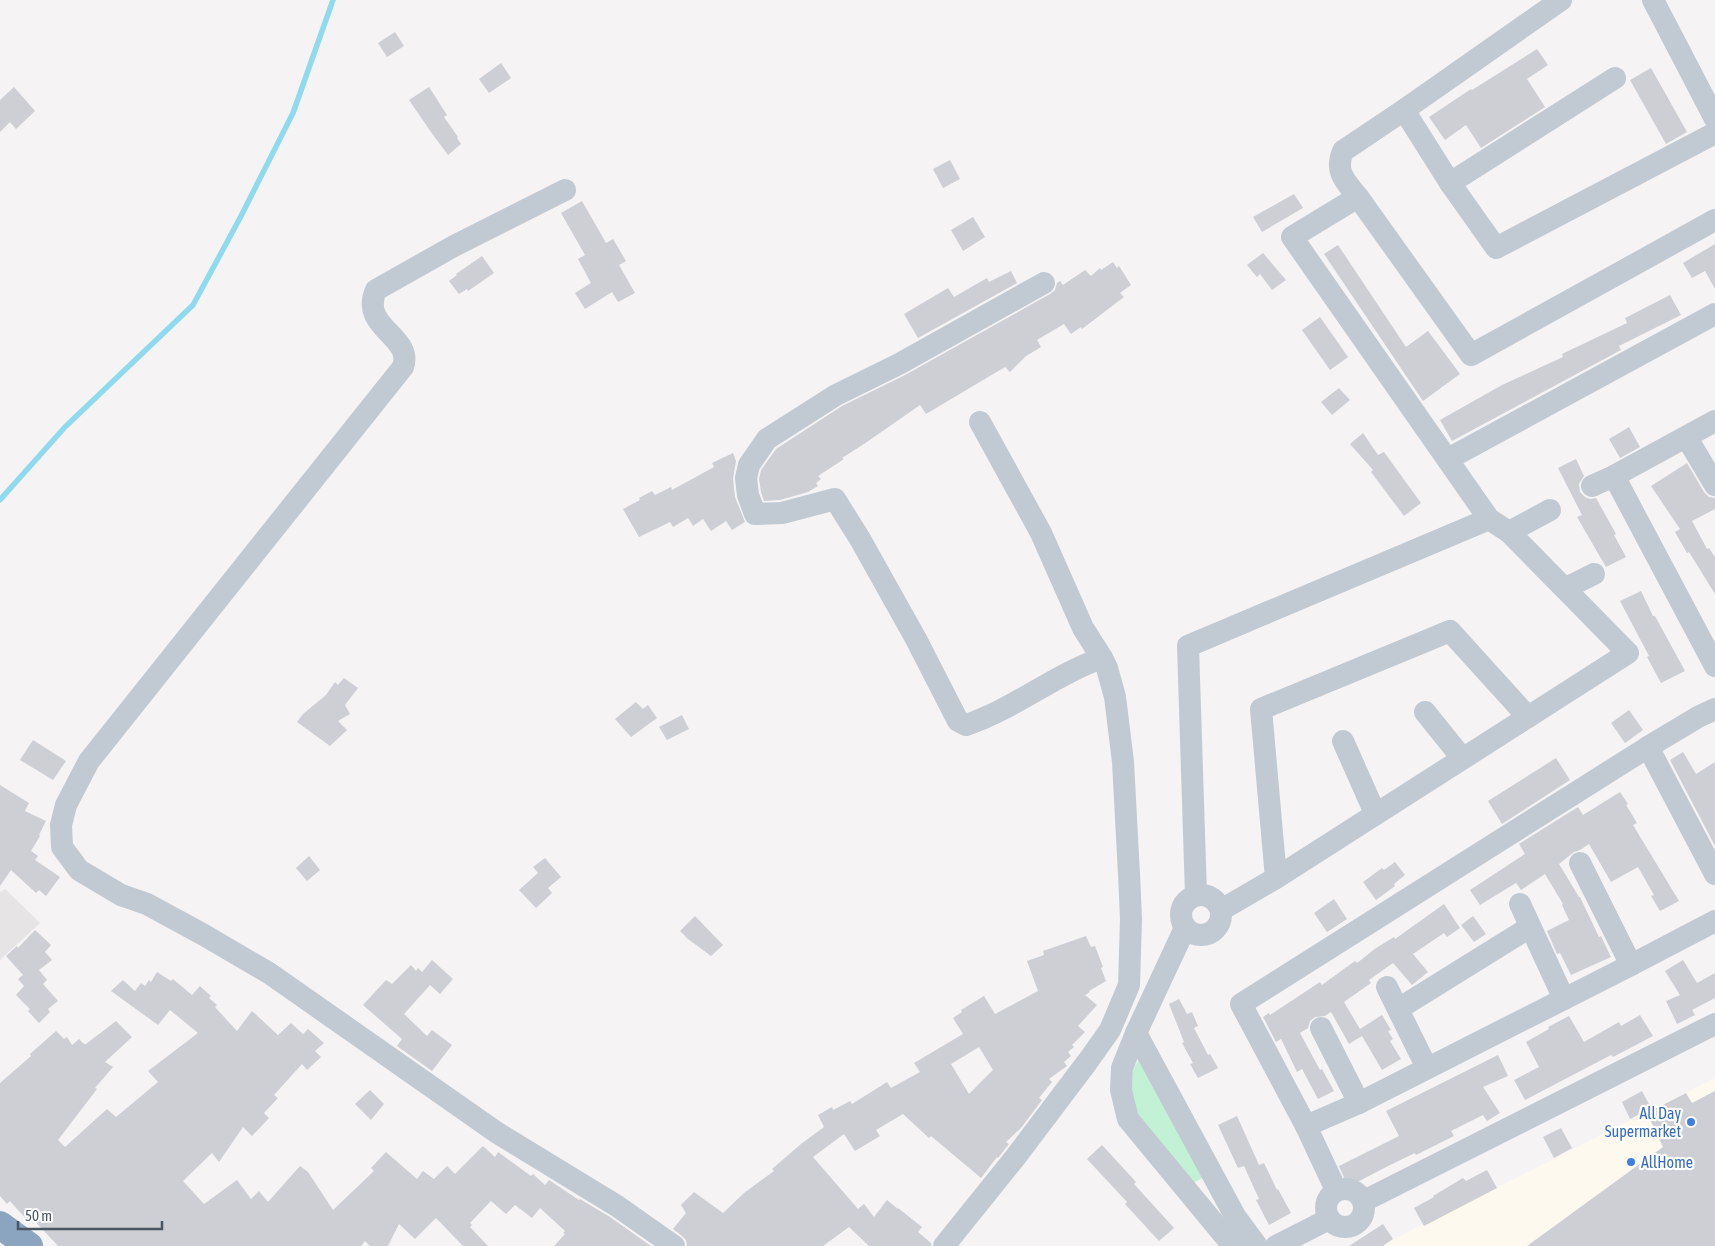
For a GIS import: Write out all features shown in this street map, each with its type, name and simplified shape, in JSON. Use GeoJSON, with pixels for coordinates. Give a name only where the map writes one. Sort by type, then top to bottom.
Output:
{"type":"FeatureCollection","features":[{"type":"Feature","properties":{"kind":"highway"},"geometry":{"type":"LineString","coordinates":[[0,1225],[30,1246]]}},
{"type":"Feature","properties":{"kind":"street"},"geometry":{"type":"LineString","coordinates":[[1561,0],[1342,151],[1339,160],[1342,177],[1471,354],[1715,220]]}},
{"type":"Feature","properties":{"kind":"street"},"geometry":{"type":"LineString","coordinates":[[1653,0],[1715,119]]}},
{"type":"Feature","properties":{"kind":"street"},"geometry":{"type":"LineString","coordinates":[[1450,183],[1615,78]]}},
{"type":"Feature","properties":{"kind":"street"},"geometry":{"type":"LineString","coordinates":[[1404,110],[1450,183],[1496,248],[1715,133]]}},
{"type":"Feature","properties":{"kind":"street"},"geometry":{"type":"LineString","coordinates":[[565,190],[454,246],[376,290],[372,298],[373,313],[403,350],[405,361],[403,367],[89,761],[66,804],[61,825],[62,847],[79,870],[121,895],[147,904],[204,934],[268,974],[496,1132],[617,1206],[674,1246]]}},
{"type":"Feature","properties":{"kind":"street"},"geometry":{"type":"LineString","coordinates":[[1221,910],[1276,878],[1628,653],[1509,532],[1489,519],[1292,237],[1358,197]]}},
{"type":"Feature","properties":{"kind":"street"},"geometry":{"type":"LineString","coordinates":[[1044,283],[899,364],[836,395],[767,439],[749,465],[746,478],[748,495],[755,514],[782,513],[835,499],[860,539],[916,639],[951,710],[958,721],[966,725],[988,718],[1065,674],[1102,658]]}},
{"type":"Feature","properties":{"kind":"street"},"geometry":{"type":"LineString","coordinates":[[1448,459],[1715,314]]}},
{"type":"Feature","properties":{"kind":"street"},"geometry":{"type":"LineString","coordinates":[[1592,486],[1687,438],[1715,421]]}},
{"type":"Feature","properties":{"kind":"street"},"geometry":{"type":"LineString","coordinates":[[944,1246],[1014,1159],[1110,1030],[1129,985],[1130,874],[1123,762],[1115,697],[1107,668],[1083,628],[1041,533],[980,422]]}},
{"type":"Feature","properties":{"kind":"street"},"geometry":{"type":"LineString","coordinates":[[1687,438],[1715,485]]}},
{"type":"Feature","properties":{"kind":"street"},"geometry":{"type":"LineString","coordinates":[[1614,476],[1715,666]]}},
{"type":"Feature","properties":{"kind":"street"},"geometry":{"type":"LineString","coordinates":[[1509,532],[1550,510]]}},
{"type":"Feature","properties":{"kind":"street"},"geometry":{"type":"LineString","coordinates":[[1196,895],[1188,646],[1489,519]]}},
{"type":"Feature","properties":{"kind":"street"},"geometry":{"type":"LineString","coordinates":[[1566,588],[1594,574]]}},
{"type":"Feature","properties":{"kind":"street"},"geometry":{"type":"LineString","coordinates":[[1276,878],[1261,709],[1450,631],[1528,717]]}},
{"type":"Feature","properties":{"kind":"street"},"geometry":{"type":"LineString","coordinates":[[1425,712],[1462,758]]}},
{"type":"Feature","properties":{"kind":"street"},"geometry":{"type":"LineString","coordinates":[[1336,1190],[1306,1126],[1241,1004],[1648,746],[1698,717],[1713,714]]}},
{"type":"Feature","properties":{"kind":"street"},"geometry":{"type":"LineString","coordinates":[[1342,741],[1375,814]]}},
{"type":"Feature","properties":{"kind":"street"},"geometry":{"type":"LineString","coordinates":[[1648,746],[1715,874]]}},
{"type":"Feature","properties":{"kind":"street"},"geometry":{"type":"LineString","coordinates":[[1580,863],[1631,966]]}},
{"type":"Feature","properties":{"kind":"street"},"geometry":{"type":"LineString","coordinates":[[1196,895],[1207,895],[1216,901],[1221,910],[1221,921],[1215,930],[1205,936],[1194,934],[1184,928],[1180,919],[1181,908],[1187,900],[1196,895]]}},
{"type":"Feature","properties":{"kind":"street"},"geometry":{"type":"LineString","coordinates":[[1520,904],[1564,999]]}},
{"type":"Feature","properties":{"kind":"street"},"geometry":{"type":"LineString","coordinates":[[1306,1126],[1359,1103],[1631,966],[1715,921]]}},
{"type":"Feature","properties":{"kind":"street"},"geometry":{"type":"LineString","coordinates":[[1398,1009],[1530,927]]}},
{"type":"Feature","properties":{"kind":"street"},"geometry":{"type":"LineString","coordinates":[[1184,928],[1122,1068],[1121,1090],[1128,1119],[1233,1246]]}},
{"type":"Feature","properties":{"kind":"street"},"geometry":{"type":"LineString","coordinates":[[1387,988],[1426,1068]]}},
{"type":"Feature","properties":{"kind":"street"},"geometry":{"type":"LineString","coordinates":[[1364,1201],[1715,1024]]}},
{"type":"Feature","properties":{"kind":"street"},"geometry":{"type":"LineString","coordinates":[[1321,1028],[1359,1103]]}},
{"type":"Feature","properties":{"kind":"street"},"geometry":{"type":"LineString","coordinates":[[1136,1033],[1235,1216],[1257,1246]]}},
{"type":"Feature","properties":{"kind":"street"},"geometry":{"type":"LineString","coordinates":[[1347,1188],[1357,1192],[1364,1201],[1365,1210],[1362,1219],[1355,1225],[1346,1227],[1336,1226],[1329,1220],[1326,1209],[1328,1198],[1336,1190],[1347,1188]]}},
{"type":"Feature","properties":{"kind":"street"},"geometry":{"type":"LineString","coordinates":[[1276,1246],[1329,1220]]}},
{"type":"Feature","properties":{"kind":"shaded area"},"geometry":{"type":"Polygon","coordinates":[[[5,889],[40,923],[0,960],[0,892],[5,889]]]}},
{"type":"Feature","properties":{"kind":"shaded area","name":"AllHome"},"geometry":{"type":"Polygon","coordinates":[[[1715,1078],[1715,1246],[1380,1246],[1715,1078]]]}},
{"type":"Feature","properties":{"kind":"green space"},"geometry":{"type":"Polygon","coordinates":[[[1139,1059],[1204,1177],[1188,1186],[1135,1120],[1131,1103],[1133,1070],[1139,1059]]]}},
{"type":"Feature","properties":{"kind":"building"},"geometry":{"type":"Polygon","coordinates":[[[395,32],[404,46],[387,57],[378,43],[395,32]]]}},
{"type":"Feature","properties":{"kind":"building"},"geometry":{"type":"Polygon","coordinates":[[[1537,49],[1548,65],[1527,79],[1545,107],[1481,148],[1466,125],[1445,140],[1429,117],[1537,49]]]}},
{"type":"Feature","properties":{"kind":"building"},"geometry":{"type":"Polygon","coordinates":[[[501,63],[511,78],[489,93],[479,79],[501,63]]]}},
{"type":"Feature","properties":{"kind":"building"},"geometry":{"type":"Polygon","coordinates":[[[1651,68],[1687,132],[1666,144],[1630,80],[1651,68]]]}},
{"type":"Feature","properties":{"kind":"building"},"geometry":{"type":"Polygon","coordinates":[[[14,87],[35,111],[16,129],[10,122],[0,132],[0,100],[14,87]]]}},
{"type":"Feature","properties":{"kind":"building"},"geometry":{"type":"Polygon","coordinates":[[[429,87],[447,115],[444,117],[461,144],[448,155],[409,100],[429,87]]]}},
{"type":"Feature","properties":{"kind":"building"},"geometry":{"type":"Polygon","coordinates":[[[950,160],[960,179],[943,188],[933,169],[950,160]]]}},
{"type":"Feature","properties":{"kind":"building"},"geometry":{"type":"Polygon","coordinates":[[[1294,194],[1303,208],[1262,232],[1253,217],[1294,194]]]}},
{"type":"Feature","properties":{"kind":"building"},"geometry":{"type":"Polygon","coordinates":[[[582,201],[606,243],[613,239],[626,261],[619,265],[635,293],[618,302],[612,292],[585,309],[575,293],[591,283],[578,259],[585,255],[561,213],[582,201]]]}},
{"type":"Feature","properties":{"kind":"building"},"geometry":{"type":"Polygon","coordinates":[[[973,217],[985,237],[963,251],[951,230],[973,217]]]}},
{"type":"Feature","properties":{"kind":"building"},"geometry":{"type":"Polygon","coordinates":[[[1715,244],[1715,289],[1705,271],[1692,278],[1683,263],[1715,244]]]}},
{"type":"Feature","properties":{"kind":"building"},"geometry":{"type":"Polygon","coordinates":[[[1338,245],[1406,347],[1428,331],[1460,374],[1423,401],[1324,254],[1338,245]]]}},
{"type":"Feature","properties":{"kind":"building"},"geometry":{"type":"Polygon","coordinates":[[[1263,253],[1286,280],[1272,290],[1260,274],[1257,277],[1247,265],[1263,253]]]}},
{"type":"Feature","properties":{"kind":"building"},"geometry":{"type":"Polygon","coordinates":[[[482,256],[494,273],[468,291],[467,289],[459,294],[449,281],[482,256]]]}},
{"type":"Feature","properties":{"kind":"building"},"geometry":{"type":"Polygon","coordinates":[[[1113,262],[1117,268],[1119,266],[1131,285],[1120,293],[1124,297],[1082,329],[1081,327],[1071,334],[1064,324],[1037,340],[1041,347],[1026,356],[1010,372],[1005,367],[926,414],[920,405],[818,476],[821,479],[816,483],[818,486],[808,492],[780,500],[764,501],[759,479],[761,470],[776,449],[842,406],[905,375],[1050,294],[1055,290],[1057,283],[1060,281],[1063,285],[1085,270],[1091,276],[1100,268],[1101,270],[1113,262]]]}},
{"type":"Feature","properties":{"kind":"building"},"geometry":{"type":"Polygon","coordinates":[[[1011,271],[1017,283],[918,338],[904,314],[948,288],[954,297],[987,278],[989,282],[1011,271]]]}},
{"type":"Feature","properties":{"kind":"building"},"geometry":{"type":"Polygon","coordinates":[[[1670,295],[1681,315],[1619,346],[1621,350],[1452,441],[1440,420],[1502,385],[1563,357],[1562,354],[1627,323],[1625,318],[1670,295]]]}},
{"type":"Feature","properties":{"kind":"building"},"geometry":{"type":"Polygon","coordinates":[[[1320,317],[1348,357],[1330,370],[1302,330],[1320,317]]]}},
{"type":"Feature","properties":{"kind":"building"},"geometry":{"type":"Polygon","coordinates":[[[1339,388],[1350,400],[1332,415],[1321,402],[1339,388]]]}},
{"type":"Feature","properties":{"kind":"building"},"geometry":{"type":"Polygon","coordinates":[[[1629,427],[1640,447],[1620,458],[1609,439],[1629,427]]]}},
{"type":"Feature","properties":{"kind":"building"},"geometry":{"type":"Polygon","coordinates":[[[1363,433],[1378,455],[1384,452],[1421,503],[1404,516],[1371,472],[1373,470],[1350,444],[1363,433]]]}},
{"type":"Feature","properties":{"kind":"building"},"geometry":{"type":"Polygon","coordinates":[[[733,453],[736,461],[733,479],[735,497],[745,522],[732,530],[726,521],[711,531],[703,519],[693,526],[688,518],[673,527],[670,522],[639,537],[623,509],[652,491],[655,495],[671,487],[672,490],[714,467],[712,463],[733,453]]]}},
{"type":"Feature","properties":{"kind":"building"},"geometry":{"type":"Polygon","coordinates":[[[1576,459],[1584,476],[1579,484],[1580,492],[1590,499],[1596,498],[1616,534],[1614,535],[1626,557],[1606,567],[1577,517],[1582,515],[1558,468],[1576,459]]]}},
{"type":"Feature","properties":{"kind":"building"},"geometry":{"type":"Polygon","coordinates":[[[1687,463],[1704,492],[1709,497],[1715,498],[1715,509],[1692,521],[1707,549],[1709,548],[1715,557],[1715,594],[1689,552],[1687,553],[1675,532],[1680,529],[1651,486],[1687,463]]]}},
{"type":"Feature","properties":{"kind":"building"},"geometry":{"type":"Polygon","coordinates":[[[1641,591],[1653,616],[1655,616],[1685,671],[1661,683],[1620,601],[1641,591]]]}},
{"type":"Feature","properties":{"kind":"building"},"geometry":{"type":"Polygon","coordinates":[[[344,678],[358,688],[345,705],[350,714],[338,721],[347,730],[330,746],[297,722],[303,714],[326,695],[335,682],[338,685],[344,678]]]}},
{"type":"Feature","properties":{"kind":"building"},"geometry":{"type":"Polygon","coordinates":[[[636,702],[643,709],[648,705],[657,718],[631,737],[615,719],[636,702]]]}},
{"type":"Feature","properties":{"kind":"building"},"geometry":{"type":"Polygon","coordinates":[[[1629,710],[1643,730],[1625,743],[1611,723],[1629,710]]]}},
{"type":"Feature","properties":{"kind":"building"},"geometry":{"type":"Polygon","coordinates":[[[682,715],[689,729],[667,740],[659,727],[682,715]]]}},
{"type":"Feature","properties":{"kind":"building"},"geometry":{"type":"Polygon","coordinates":[[[33,740],[66,761],[53,780],[20,760],[33,740]]]}},
{"type":"Feature","properties":{"kind":"building"},"geometry":{"type":"Polygon","coordinates":[[[1683,752],[1696,774],[1715,762],[1715,846],[1670,760],[1683,752]]]}},
{"type":"Feature","properties":{"kind":"building"},"geometry":{"type":"Polygon","coordinates":[[[1556,758],[1570,780],[1502,824],[1488,801],[1556,758]]]}},
{"type":"Feature","properties":{"kind":"building"},"geometry":{"type":"Polygon","coordinates":[[[0,785],[29,803],[25,811],[46,821],[31,851],[38,856],[35,860],[60,877],[46,896],[39,890],[36,893],[11,870],[0,886],[0,785]]]}},
{"type":"Feature","properties":{"kind":"building"},"geometry":{"type":"Polygon","coordinates":[[[1620,792],[1637,823],[1633,825],[1679,901],[1660,911],[1651,896],[1654,895],[1638,867],[1611,882],[1589,844],[1574,852],[1559,864],[1580,897],[1611,957],[1571,975],[1560,953],[1557,954],[1547,931],[1569,920],[1563,904],[1545,874],[1521,890],[1516,883],[1480,905],[1470,890],[1525,854],[1519,844],[1578,807],[1583,815],[1620,792]]]}},
{"type":"Feature","properties":{"kind":"building"},"geometry":{"type":"Polygon","coordinates":[[[309,856],[320,870],[307,881],[296,868],[309,856]]]}},
{"type":"Feature","properties":{"kind":"building"},"geometry":{"type":"Polygon","coordinates":[[[545,858],[561,877],[548,888],[552,893],[536,908],[519,890],[538,873],[533,867],[545,858]]]}},
{"type":"Feature","properties":{"kind":"building"},"geometry":{"type":"Polygon","coordinates":[[[1395,862],[1405,875],[1394,884],[1395,886],[1376,900],[1363,882],[1382,868],[1384,870],[1395,862]]]}},
{"type":"Feature","properties":{"kind":"building"},"geometry":{"type":"Polygon","coordinates":[[[1334,899],[1347,919],[1327,932],[1314,913],[1334,899]]]}},
{"type":"Feature","properties":{"kind":"building"},"geometry":{"type":"Polygon","coordinates":[[[1444,904],[1460,928],[1447,937],[1444,933],[1413,954],[1428,972],[1412,985],[1393,963],[1369,980],[1371,983],[1344,1002],[1360,1029],[1382,1015],[1391,1030],[1388,1031],[1393,1039],[1390,1041],[1401,1059],[1382,1070],[1362,1036],[1349,1044],[1331,1012],[1325,1016],[1315,1017],[1310,1021],[1308,1028],[1300,1033],[1334,1091],[1318,1099],[1302,1069],[1297,1072],[1281,1039],[1276,1042],[1263,1017],[1269,1013],[1270,1015],[1320,982],[1322,985],[1355,961],[1357,963],[1376,948],[1394,937],[1395,939],[1444,904]]]}},
{"type":"Feature","properties":{"kind":"building"},"geometry":{"type":"Polygon","coordinates":[[[695,916],[723,945],[711,956],[680,931],[695,916]]]}},
{"type":"Feature","properties":{"kind":"building"},"geometry":{"type":"Polygon","coordinates":[[[1473,916],[1486,934],[1474,942],[1461,925],[1473,916]]]}},
{"type":"Feature","properties":{"kind":"building"},"geometry":{"type":"Polygon","coordinates":[[[35,930],[51,945],[45,952],[52,960],[39,970],[47,980],[43,984],[58,1001],[48,1009],[50,1012],[39,1023],[28,1011],[30,1009],[16,995],[24,986],[18,979],[23,975],[6,956],[17,946],[18,948],[35,930]]]}},
{"type":"Feature","properties":{"kind":"building"},"geometry":{"type":"Polygon","coordinates":[[[1086,936],[1091,947],[1095,946],[1106,981],[1085,995],[1097,1005],[1078,1026],[1085,1032],[1068,1052],[1071,1056],[1064,1062],[1067,1066],[1049,1079],[1052,1082],[1039,1098],[1042,1100],[1021,1128],[1006,1142],[1009,1144],[981,1178],[931,1136],[929,1138],[903,1114],[876,1130],[880,1136],[855,1151],[844,1134],[813,1157],[858,1209],[864,1204],[874,1217],[887,1200],[922,1227],[918,1232],[931,1243],[931,1246],[869,1246],[849,1227],[823,1246],[687,1246],[686,1240],[673,1229],[686,1213],[681,1205],[694,1192],[723,1213],[744,1193],[774,1171],[772,1169],[801,1144],[824,1127],[818,1115],[832,1107],[833,1110],[850,1101],[852,1104],[887,1082],[891,1088],[920,1072],[914,1063],[963,1034],[953,1018],[962,1012],[961,1010],[984,996],[995,1014],[1038,991],[1027,961],[1044,955],[1043,951],[1086,936]],[[979,1047],[951,1064],[969,1094],[993,1070],[979,1047]]]}},
{"type":"Feature","properties":{"kind":"building"},"geometry":{"type":"Polygon","coordinates":[[[432,960],[453,979],[440,994],[430,985],[404,1014],[427,1036],[432,1030],[452,1045],[432,1071],[397,1046],[402,1039],[363,1005],[386,980],[392,984],[411,965],[416,971],[418,968],[422,972],[432,960]]]}},
{"type":"Feature","properties":{"kind":"building"},"geometry":{"type":"Polygon","coordinates":[[[1683,960],[1697,983],[1715,973],[1715,998],[1692,1010],[1695,1015],[1677,1024],[1666,1001],[1680,995],[1665,971],[1683,960]]]}},
{"type":"Feature","properties":{"kind":"building"},"geometry":{"type":"Polygon","coordinates":[[[157,972],[171,981],[173,979],[192,995],[200,986],[211,996],[209,998],[217,1005],[215,1007],[237,1031],[252,1011],[278,1035],[291,1023],[303,1034],[308,1029],[324,1043],[315,1051],[321,1057],[307,1070],[302,1064],[274,1095],[278,1098],[264,1113],[269,1118],[252,1136],[243,1127],[219,1162],[212,1153],[183,1181],[204,1204],[237,1180],[251,1199],[259,1191],[268,1202],[300,1166],[308,1172],[333,1210],[374,1171],[371,1168],[386,1152],[417,1179],[423,1171],[434,1179],[447,1166],[455,1174],[483,1146],[495,1157],[498,1152],[531,1176],[533,1174],[545,1185],[549,1180],[579,1200],[610,1217],[651,1246],[554,1246],[565,1234],[563,1233],[565,1231],[540,1208],[532,1218],[515,1205],[506,1214],[491,1201],[470,1223],[472,1225],[470,1227],[488,1246],[463,1246],[436,1218],[415,1239],[399,1224],[388,1246],[370,1246],[365,1241],[361,1246],[58,1246],[31,1217],[27,1220],[10,1201],[7,1204],[0,1196],[0,1083],[56,1031],[64,1039],[67,1037],[72,1045],[79,1039],[86,1044],[116,1021],[132,1037],[105,1062],[113,1067],[95,1088],[97,1089],[58,1140],[65,1147],[107,1109],[116,1117],[158,1082],[148,1071],[198,1033],[170,1010],[158,1025],[111,991],[123,980],[135,991],[141,983],[145,986],[149,980],[151,982],[157,972]]]}},
{"type":"Feature","properties":{"kind":"building"},"geometry":{"type":"Polygon","coordinates":[[[1179,999],[1187,1014],[1192,1012],[1198,1026],[1194,1028],[1208,1055],[1210,1054],[1218,1068],[1198,1078],[1190,1064],[1193,1063],[1182,1043],[1184,1042],[1169,1004],[1179,999]]]}},
{"type":"Feature","properties":{"kind":"building"},"geometry":{"type":"Polygon","coordinates":[[[1640,1015],[1653,1036],[1613,1057],[1611,1055],[1525,1100],[1514,1080],[1539,1067],[1526,1042],[1569,1016],[1584,1042],[1619,1022],[1621,1026],[1640,1015]]]}},
{"type":"Feature","properties":{"kind":"building"},"geometry":{"type":"Polygon","coordinates":[[[1498,1055],[1508,1076],[1483,1087],[1500,1113],[1487,1121],[1483,1115],[1451,1131],[1454,1136],[1416,1155],[1415,1153],[1348,1187],[1339,1166],[1399,1136],[1386,1111],[1498,1055]]]}},
{"type":"Feature","properties":{"kind":"building"},"geometry":{"type":"Polygon","coordinates":[[[370,1090],[384,1104],[371,1120],[355,1104],[370,1090]]]}},
{"type":"Feature","properties":{"kind":"building"},"geometry":{"type":"Polygon","coordinates":[[[1642,1091],[1651,1108],[1630,1119],[1622,1102],[1642,1091]]]}},
{"type":"Feature","properties":{"kind":"building"},"geometry":{"type":"Polygon","coordinates":[[[1715,1091],[1715,1246],[1527,1246],[1663,1147],[1647,1113],[1686,1093],[1692,1103],[1715,1091]]]}},
{"type":"Feature","properties":{"kind":"building"},"geometry":{"type":"Polygon","coordinates":[[[1237,1116],[1259,1165],[1264,1163],[1291,1213],[1269,1225],[1256,1200],[1259,1199],[1244,1166],[1238,1168],[1218,1125],[1237,1116]]]}},
{"type":"Feature","properties":{"kind":"building"},"geometry":{"type":"Polygon","coordinates":[[[1561,1128],[1572,1148],[1554,1158],[1543,1137],[1561,1128]]]}},
{"type":"Feature","properties":{"kind":"building"},"geometry":{"type":"Polygon","coordinates":[[[1102,1145],[1174,1228],[1159,1241],[1125,1204],[1127,1202],[1087,1159],[1102,1145]]]}},
{"type":"Feature","properties":{"kind":"building"},"geometry":{"type":"Polygon","coordinates":[[[1487,1170],[1497,1188],[1424,1226],[1414,1208],[1463,1178],[1466,1181],[1487,1170]]]}},
{"type":"Feature","properties":{"kind":"building"},"geometry":{"type":"Polygon","coordinates":[[[1383,1224],[1393,1239],[1383,1246],[1349,1246],[1383,1224]]]}},
{"type":"Feature","properties":{"kind":"waterway"},"geometry":{"type":"LineString","coordinates":[[0,500],[65,427],[193,305],[293,113],[333,0]]}},
{"type":"Feature","properties":{"kind":"place","name":"All Day Supermarket"},"geometry":{"type":"Point","coordinates":[1691,1122]}},
{"type":"Feature","properties":{"kind":"place","name":"AllHome"},"geometry":{"type":"Point","coordinates":[1631,1162]}}]}
